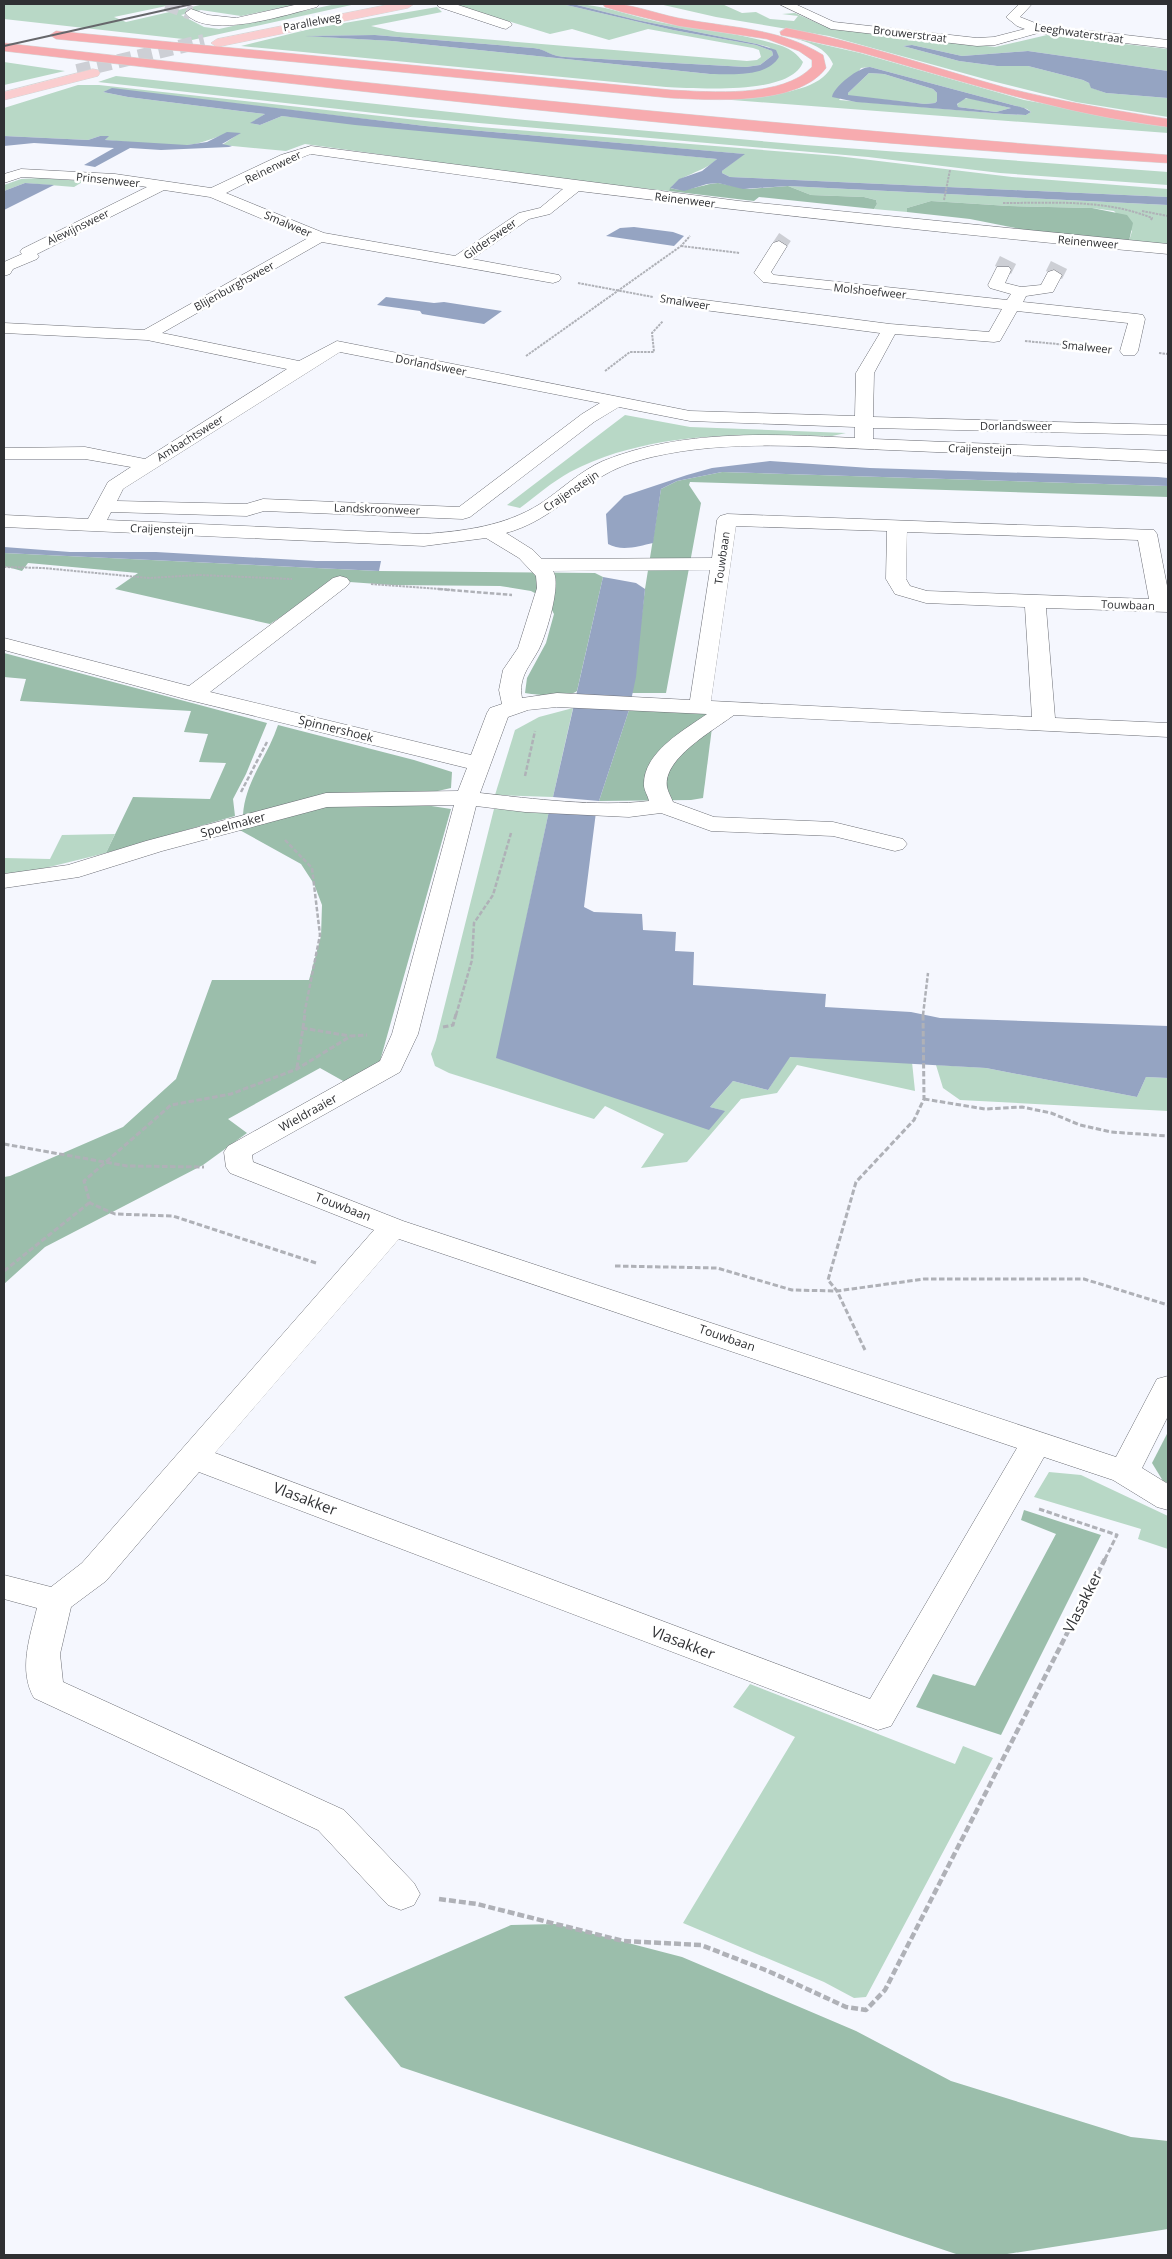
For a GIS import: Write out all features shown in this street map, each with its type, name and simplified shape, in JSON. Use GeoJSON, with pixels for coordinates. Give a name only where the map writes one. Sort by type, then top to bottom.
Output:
{"type":"FeatureCollection","features":[{"type":"Feature","properties":{"kind":"highway"},"geometry":{"type":"LineString","coordinates":[[609,4],[678,22],[773,37],[804,47],[818,58],[819,68],[811,78],[789,87],[756,93],[663,92],[348,64],[137,41],[38,34],[385,73],[742,108]]}},
{"type":"Feature","properties":{"kind":"highway"},"geometry":{"type":"LineString","coordinates":[[637,4],[699,17],[823,38],[1000,90],[1128,117],[1168,123]]}},
{"type":"Feature","properties":{"kind":"highway"},"geometry":{"type":"LineString","coordinates":[[4,47],[563,108],[804,131],[1168,159]]}},
{"type":"Feature","properties":{"kind":"main road","name":"Parallelweg"},"geometry":{"type":"LineString","coordinates":[[372,4],[211,42],[408,4]]}},
{"type":"Feature","properties":{"kind":"main road"},"geometry":{"type":"LineString","coordinates":[[4,90],[77,71]]}},
{"type":"Feature","properties":{"kind":"main road"},"geometry":{"type":"LineString","coordinates":[[4,96],[93,73]]}},
{"type":"Feature","properties":{"kind":"street","name":"Parallelweg"},"geometry":{"type":"LineString","coordinates":[[191,12],[203,19],[231,23],[313,4]]}},
{"type":"Feature","properties":{"kind":"street"},"geometry":{"type":"LineString","coordinates":[[443,4],[506,25]]}},
{"type":"Feature","properties":{"kind":"street","name":"Brouwerstraat"},"geometry":{"type":"LineString","coordinates":[[785,4],[831,25],[977,42],[995,41],[1038,29]]}},
{"type":"Feature","properties":{"kind":"street","name":"Leeghwaterstraat"},"geometry":{"type":"LineString","coordinates":[[1026,4],[1012,17],[1021,24],[1038,29],[1168,44]]}},
{"type":"Feature","properties":{"kind":"street","name":"Reinenweer"},"geometry":{"type":"LineString","coordinates":[[213,193],[235,185],[297,152],[311,150],[574,187],[802,214],[1168,249]]}},
{"type":"Feature","properties":{"kind":"street","name":"Prinsenweer"},"geometry":{"type":"LineString","coordinates":[[4,179],[21,173],[115,178],[213,193]]}},
{"type":"Feature","properties":{"kind":"street","name":"Alewijnsweer"},"geometry":{"type":"LineString","coordinates":[[4,271],[7,266],[30,256],[28,252],[161,186]]}},
{"type":"Feature","properties":{"kind":"street","name":"Gildersweer"},"geometry":{"type":"LineString","coordinates":[[457,262],[524,216],[544,210],[574,187]]}},
{"type":"Feature","properties":{"kind":"street","name":"Smalweer"},"geometry":{"type":"LineString","coordinates":[[213,193],[320,237],[553,278]]}},
{"type":"Feature","properties":{"kind":"street"},"geometry":{"type":"LineString","coordinates":[[791,229],[802,214]]}},
{"type":"Feature","properties":{"kind":"street"},"geometry":{"type":"LineString","coordinates":[[1012,252],[1020,235]]}},
{"type":"Feature","properties":{"kind":"street","name":"Blijenburghsweer"},"geometry":{"type":"LineString","coordinates":[[147,334],[320,237]]}},
{"type":"Feature","properties":{"kind":"street"},"geometry":{"type":"LineString","coordinates":[[1003,270],[996,285],[1020,292],[1047,289],[1069,240]]}},
{"type":"Feature","properties":{"kind":"street","name":"Molshoefweer"},"geometry":{"type":"LineString","coordinates":[[776,251],[762,273],[769,280],[1137,319],[1129,351]]}},
{"type":"Feature","properties":{"kind":"street"},"geometry":{"type":"LineString","coordinates":[[994,337],[1020,292]]}},
{"type":"Feature","properties":{"kind":"street","name":"Smalweer"},"geometry":{"type":"LineString","coordinates":[[681,302],[890,329],[994,337]]}},
{"type":"Feature","properties":{"kind":"street"},"geometry":{"type":"LineString","coordinates":[[4,328],[147,334],[302,367]]}},
{"type":"Feature","properties":{"kind":"street"},"geometry":{"type":"LineString","coordinates":[[864,444],[865,374],[890,329]]}},
{"type":"Feature","properties":{"kind":"street","name":"Dorlandsweer"},"geometry":{"type":"LineString","coordinates":[[302,367],[337,346],[690,416],[1168,430]]}},
{"type":"Feature","properties":{"kind":"street","name":"Ambachtsweer"},"geometry":{"type":"LineString","coordinates":[[94,526],[115,486],[302,367]]}},
{"type":"Feature","properties":{"kind":"street","name":"Landskroonweer"},"geometry":{"type":"LineString","coordinates":[[105,506],[246,510],[263,505],[463,513],[588,418],[615,402]]}},
{"type":"Feature","properties":{"kind":"street","name":"Craijensteijn"},"geometry":{"type":"LineString","coordinates":[[4,521],[424,540],[466,536],[489,531],[545,509],[582,480],[628,458],[689,446],[731,441],[780,440],[1168,456]]}},
{"type":"Feature","properties":{"kind":"street"},"geometry":{"type":"LineString","coordinates":[[4,453],[85,453],[148,465]]}},
{"type":"Feature","properties":{"kind":"street","name":"Touwbaan"},"geometry":{"type":"LineString","coordinates":[[700,705],[727,520],[1147,534],[1165,606],[926,597],[902,590],[896,579],[897,526]]}},
{"type":"Feature","properties":{"kind":"street"},"geometry":{"type":"LineString","coordinates":[[489,531],[526,554],[546,575],[547,588],[529,648],[514,670],[510,690],[513,707]]}},
{"type":"Feature","properties":{"kind":"street"},"geometry":{"type":"LineString","coordinates":[[537,565],[721,564]]}},
{"type":"Feature","properties":{"kind":"street"},"geometry":{"type":"LineString","coordinates":[[193,694],[340,582]]}},
{"type":"Feature","properties":{"kind":"street"},"geometry":{"type":"LineString","coordinates":[[1035,602],[1044,724]]}},
{"type":"Feature","properties":{"kind":"street","name":"Spinnershoek"},"geometry":{"type":"LineString","coordinates":[[4,644],[193,694],[479,764]]}},
{"type":"Feature","properties":{"kind":"street"},"geometry":{"type":"LineString","coordinates":[[405,1034],[467,798],[498,713],[513,707],[549,700],[700,705],[1168,730]]}},
{"type":"Feature","properties":{"kind":"street"},"geometry":{"type":"LineString","coordinates":[[731,707],[661,762],[655,786],[663,806],[711,824],[833,829],[895,844]]}},
{"type":"Feature","properties":{"kind":"street","name":"Spoelmaker"},"geometry":{"type":"LineString","coordinates":[[4,881],[71,872],[154,846],[326,800],[467,798],[522,804],[629,810],[663,806]]}},
{"type":"Feature","properties":{"kind":"street","name":"Wieldraaier"},"geometry":{"type":"LineString","coordinates":[[240,1167],[238,1152],[392,1066],[405,1034]]}},
{"type":"Feature","properties":{"kind":"street","name":"Touwbaan"},"geometry":{"type":"LineString","coordinates":[[240,1167],[393,1227],[1124,1472],[1168,1499]]}},
{"type":"Feature","properties":{"kind":"street"},"geometry":{"type":"LineString","coordinates":[[393,1227],[94,1572],[56,1601],[43,1654],[46,1689],[331,1820],[401,1894]]}},
{"type":"Feature","properties":{"kind":"street"},"geometry":{"type":"LineString","coordinates":[[1124,1472],[1168,1386]]}},
{"type":"Feature","properties":{"kind":"street","name":"Vlasakker"},"geometry":{"type":"LineString","coordinates":[[193,1457],[878,1716],[1036,1442]]}},
{"type":"Feature","properties":{"kind":"street"},"geometry":{"type":"LineString","coordinates":[[4,1587],[56,1601]]}},
{"type":"Feature","properties":{"kind":"path"},"geometry":{"type":"LineString","coordinates":[[946,194],[951,168]]}},
{"type":"Feature","properties":{"kind":"path"},"geometry":{"type":"LineString","coordinates":[[1136,210],[1168,216]]}},
{"type":"Feature","properties":{"kind":"path"},"geometry":{"type":"LineString","coordinates":[[494,378],[681,246],[690,236]]}},
{"type":"Feature","properties":{"kind":"path"},"geometry":{"type":"LineString","coordinates":[[681,246],[776,251]]}},
{"type":"Feature","properties":{"kind":"path","name":"Smalweer"},"geometry":{"type":"LineString","coordinates":[[553,278],[681,302]]}},
{"type":"Feature","properties":{"kind":"path"},"geometry":{"type":"LineString","coordinates":[[576,394],[630,352],[654,352],[652,332],[681,302]]}},
{"type":"Feature","properties":{"kind":"path","name":"Smalweer"},"geometry":{"type":"LineString","coordinates":[[994,337],[1168,354]]}},
{"type":"Feature","properties":{"kind":"path"},"geometry":{"type":"LineString","coordinates":[[4,567],[43,568],[149,578],[199,575],[340,582],[479,591],[543,601]]}},
{"type":"Feature","properties":{"kind":"path"},"geometry":{"type":"LineString","coordinates":[[302,1028],[351,1036],[405,1034],[453,1026],[472,960],[474,923],[493,895],[522,804],[549,700]]}},
{"type":"Feature","properties":{"kind":"path"},"geometry":{"type":"LineString","coordinates":[[280,715],[236,801],[279,834],[312,868],[320,935],[302,1028],[297,1069]]}},
{"type":"Feature","properties":{"kind":"path"},"geometry":{"type":"LineString","coordinates":[[864,1384],[872,1366],[837,1290],[828,1280],[856,1182],[914,1120],[924,1099],[923,1010],[928,973]]}},
{"type":"Feature","properties":{"kind":"path"},"geometry":{"type":"LineString","coordinates":[[90,1203],[84,1181],[171,1105],[231,1094],[297,1069],[351,1036]]}},
{"type":"Feature","properties":{"kind":"path"},"geometry":{"type":"LineString","coordinates":[[924,1099],[985,1109],[1022,1107],[1051,1113],[1080,1126],[1168,1136]]}},
{"type":"Feature","properties":{"kind":"path"},"geometry":{"type":"LineString","coordinates":[[4,1144],[127,1166],[240,1167]]}},
{"type":"Feature","properties":{"kind":"path"},"geometry":{"type":"LineString","coordinates":[[4,1271],[90,1203]]}},
{"type":"Feature","properties":{"kind":"path"},"geometry":{"type":"LineString","coordinates":[[90,1203],[115,1214],[173,1216],[352,1274]]}},
{"type":"Feature","properties":{"kind":"path"},"geometry":{"type":"LineString","coordinates":[[606,1267],[644,1265],[717,1268],[792,1290],[837,1290],[924,1278],[1084,1279],[1168,1305]]}},
{"type":"Feature","properties":{"kind":"path","name":"Vlasakker"},"geometry":{"type":"LineString","coordinates":[[401,1894],[477,1904],[623,1941],[701,1945],[768,1971],[846,2007],[866,2010],[885,1990],[1117,1535],[1004,1497]]}},
{"type":"Feature","properties":{"kind":"green space"},"geometry":{"type":"Polygon","coordinates":[[[4,4],[176,4],[114,17],[126,22],[204,4],[300,4],[241,16],[201,10],[181,15],[204,27],[219,29],[336,4],[356,4],[192,40],[4,19],[4,4]]]}},
{"type":"Feature","properties":{"kind":"green space"},"geometry":{"type":"Polygon","coordinates":[[[453,4],[562,4],[673,30],[756,45],[772,51],[773,55],[760,65],[746,67],[565,57],[533,48],[375,35],[308,36],[392,41],[710,74],[750,73],[779,57],[769,47],[637,20],[573,4],[605,8],[659,22],[767,42],[789,49],[803,62],[795,73],[781,80],[762,85],[741,88],[698,88],[666,87],[241,46],[310,29],[437,7],[442,12],[371,26],[397,32],[747,61],[757,60],[761,57],[759,50],[753,48],[648,29],[609,40],[572,29],[550,34],[453,4]]]}},
{"type":"Feature","properties":{"kind":"green space"},"geometry":{"type":"Polygon","coordinates":[[[659,4],[722,4],[742,13],[756,12],[770,19],[794,21],[798,16],[782,14],[795,13],[826,27],[995,47],[1047,35],[1168,49],[1168,71],[1028,51],[962,56],[912,45],[903,46],[959,61],[997,66],[1028,66],[1083,80],[1089,83],[1092,88],[1106,93],[1168,98],[1168,117],[1076,102],[829,36],[716,17],[659,4]]]}},
{"type":"Feature","properties":{"kind":"green space"},"geometry":{"type":"Polygon","coordinates":[[[794,38],[860,53],[1024,100],[1168,126],[1168,133],[706,98],[776,94],[795,90],[825,76],[833,64],[826,53],[811,44],[794,38]],[[870,67],[861,68],[839,100],[1004,114],[1026,115],[1031,112],[1027,109],[870,67]]]}},
{"type":"Feature","properties":{"kind":"green space"},"geometry":{"type":"Polygon","coordinates":[[[4,62],[65,71],[4,85],[4,62]]]}},
{"type":"Feature","properties":{"kind":"green space"},"geometry":{"type":"Polygon","coordinates":[[[869,73],[884,74],[933,89],[937,93],[937,101],[925,104],[848,96],[848,93],[869,73]]]}},
{"type":"Feature","properties":{"kind":"green space"},"geometry":{"type":"Polygon","coordinates":[[[116,76],[525,120],[805,145],[1168,172],[1168,185],[1000,173],[868,157],[410,117],[98,82],[116,76]]]}},
{"type":"Feature","properties":{"kind":"green space"},"geometry":{"type":"Polygon","coordinates":[[[78,85],[99,85],[480,127],[837,156],[1012,177],[1168,189],[1168,197],[730,177],[722,173],[722,171],[744,154],[425,126],[112,89],[103,92],[128,97],[265,114],[251,123],[260,125],[282,116],[717,159],[705,168],[678,181],[669,191],[574,181],[305,144],[286,151],[222,145],[240,133],[226,134],[201,143],[177,145],[105,140],[108,136],[100,136],[88,140],[4,136],[4,108],[78,85]]]}},
{"type":"Feature","properties":{"kind":"green space"},"geometry":{"type":"Polygon","coordinates":[[[969,98],[1011,108],[996,112],[958,107],[957,105],[962,99],[969,98]]]}},
{"type":"Feature","properties":{"kind":"green space"},"geometry":{"type":"Polygon","coordinates":[[[40,178],[84,181],[74,187],[25,183],[4,191],[4,185],[21,179],[40,178]]]}},
{"type":"Feature","properties":{"kind":"green space"},"geometry":{"type":"Polygon","coordinates":[[[718,183],[749,189],[788,186],[811,195],[864,197],[876,200],[877,204],[874,209],[759,197],[754,201],[669,191],[670,188],[688,189],[718,183]]]}},
{"type":"Feature","properties":{"kind":"green space"},"geometry":{"type":"Polygon","coordinates":[[[788,186],[1168,205],[1168,244],[1129,241],[1132,231],[1114,211],[1092,208],[1009,206],[931,201],[907,208],[907,212],[874,209],[877,204],[876,200],[864,197],[811,195],[788,186]]]}},
{"type":"Feature","properties":{"kind":"green space"},"geometry":{"type":"Polygon","coordinates":[[[931,201],[1009,206],[1092,208],[1127,215],[1133,223],[1129,241],[1040,233],[970,219],[907,212],[907,208],[931,201]]]}},
{"type":"Feature","properties":{"kind":"green space"},"geometry":{"type":"Polygon","coordinates":[[[625,415],[690,427],[846,433],[832,436],[732,435],[698,437],[632,448],[601,458],[570,472],[520,508],[507,505],[625,415]]]}},
{"type":"Feature","properties":{"kind":"green space"},"geometry":{"type":"Polygon","coordinates":[[[722,472],[1168,486],[1168,497],[690,482],[689,485],[701,503],[666,693],[632,693],[645,589],[661,489],[677,481],[722,472]]]}},
{"type":"Feature","properties":{"kind":"green space"},"geometry":{"type":"Polygon","coordinates":[[[4,553],[379,571],[595,573],[603,577],[577,691],[566,695],[552,696],[525,693],[527,678],[546,643],[554,614],[546,599],[531,591],[500,586],[391,585],[336,581],[270,624],[115,589],[138,573],[28,563],[22,571],[4,566],[4,553]]]}},
{"type":"Feature","properties":{"kind":"green space"},"geometry":{"type":"Polygon","coordinates":[[[4,653],[267,723],[246,774],[233,799],[235,816],[106,853],[133,797],[210,799],[226,763],[199,762],[208,734],[184,732],[191,711],[20,701],[26,679],[4,677],[4,653]]]}},
{"type":"Feature","properties":{"kind":"green space"},"geometry":{"type":"Polygon","coordinates":[[[573,708],[553,797],[495,795],[515,730],[539,717],[573,708]]]}},
{"type":"Feature","properties":{"kind":"green space"},"geometry":{"type":"Polygon","coordinates":[[[629,710],[714,712],[703,798],[691,800],[599,801],[629,710]]]}},
{"type":"Feature","properties":{"kind":"green space"},"geometry":{"type":"Polygon","coordinates":[[[278,725],[414,760],[452,772],[451,788],[429,793],[310,799],[243,815],[252,780],[278,725]]]}},
{"type":"Feature","properties":{"kind":"green space"},"geometry":{"type":"Polygon","coordinates":[[[335,804],[425,805],[451,809],[380,1061],[345,1082],[320,1068],[228,1119],[247,1133],[203,1165],[45,1247],[4,1284],[4,1177],[123,1127],[176,1079],[212,980],[309,980],[321,936],[322,905],[314,884],[301,864],[236,828],[335,804]]]}},
{"type":"Feature","properties":{"kind":"green space"},"geometry":{"type":"Polygon","coordinates":[[[494,809],[549,811],[497,1058],[724,1111],[710,1107],[733,1081],[768,1090],[789,1057],[912,1062],[915,1091],[797,1065],[777,1093],[741,1099],[687,1162],[641,1168],[664,1134],[605,1106],[594,1119],[449,1073],[435,1066],[431,1054],[494,809]]]}},
{"type":"Feature","properties":{"kind":"green space"},"geometry":{"type":"Polygon","coordinates":[[[115,834],[106,853],[37,870],[4,874],[4,858],[50,859],[62,835],[115,834]]]}},
{"type":"Feature","properties":{"kind":"green space"},"geometry":{"type":"Polygon","coordinates":[[[936,1065],[986,1068],[1137,1097],[1146,1077],[1168,1078],[1168,1111],[960,1100],[943,1088],[936,1065]]]}},
{"type":"Feature","properties":{"kind":"green space"},"geometry":{"type":"Polygon","coordinates":[[[1168,1432],[1168,1483],[1163,1481],[1152,1463],[1168,1432]]]}},
{"type":"Feature","properties":{"kind":"green space"},"geometry":{"type":"Polygon","coordinates":[[[1049,1472],[1081,1475],[1168,1516],[1168,1549],[1138,1539],[1141,1529],[1034,1497],[1049,1472]]]}},
{"type":"Feature","properties":{"kind":"green space"},"geometry":{"type":"Polygon","coordinates":[[[1024,1510],[1101,1535],[1001,1735],[916,1707],[933,1674],[975,1686],[1056,1534],[1021,1520],[1024,1510]]]}},
{"type":"Feature","properties":{"kind":"green space"},"geometry":{"type":"Polygon","coordinates":[[[750,1684],[955,1764],[963,1746],[993,1758],[866,1997],[854,1998],[824,1982],[683,1923],[795,1737],[733,1707],[750,1684]]]}},
{"type":"Feature","properties":{"kind":"green space"},"geometry":{"type":"Polygon","coordinates":[[[555,1924],[682,1957],[856,2031],[951,2081],[1131,2137],[1168,2141],[1168,2229],[1001,2255],[959,2255],[401,2067],[344,1997],[511,1925],[555,1924]]]}},
{"type":"Feature","properties":{"kind":"water"},"geometry":{"type":"Polygon","coordinates":[[[562,4],[573,4],[637,20],[757,44],[776,50],[779,57],[766,69],[757,72],[710,74],[392,41],[305,36],[375,35],[533,48],[565,57],[746,67],[760,65],[773,55],[772,51],[756,45],[673,30],[562,4]]]}},
{"type":"Feature","properties":{"kind":"water"},"geometry":{"type":"Polygon","coordinates":[[[912,45],[962,56],[1028,51],[1168,71],[1168,98],[1106,93],[1091,88],[1089,83],[1083,80],[1028,66],[997,66],[959,61],[903,46],[912,45]]]}},
{"type":"Feature","properties":{"kind":"water"},"geometry":{"type":"Polygon","coordinates":[[[870,67],[1024,108],[1031,112],[1026,115],[1004,114],[856,102],[832,97],[842,83],[865,68],[870,67]],[[869,73],[848,95],[925,104],[937,101],[937,93],[933,89],[884,74],[869,73]],[[966,98],[957,104],[958,107],[996,112],[1011,108],[966,98]]]}},
{"type":"Feature","properties":{"kind":"water"},"geometry":{"type":"Polygon","coordinates":[[[112,88],[425,126],[745,154],[722,171],[722,173],[730,177],[1168,197],[1168,205],[788,186],[743,189],[718,183],[707,184],[684,191],[670,188],[679,179],[702,171],[717,159],[355,125],[282,116],[260,125],[250,123],[265,114],[128,97],[103,92],[112,88]]]}},
{"type":"Feature","properties":{"kind":"water"},"geometry":{"type":"Polygon","coordinates":[[[227,132],[241,133],[222,144],[232,146],[229,147],[161,150],[130,148],[95,167],[84,165],[114,148],[34,143],[4,146],[4,136],[88,140],[100,136],[109,136],[105,140],[187,145],[207,142],[227,132]]]}},
{"type":"Feature","properties":{"kind":"water"},"geometry":{"type":"Polygon","coordinates":[[[25,183],[54,185],[4,210],[4,191],[25,183]]]}},
{"type":"Feature","properties":{"kind":"water"},"geometry":{"type":"Polygon","coordinates":[[[634,227],[673,232],[684,236],[674,246],[606,236],[620,228],[634,227]]]}},
{"type":"Feature","properties":{"kind":"water"},"geometry":{"type":"Polygon","coordinates":[[[386,297],[434,303],[444,302],[502,311],[484,324],[422,314],[420,311],[377,305],[386,297]]]}},
{"type":"Feature","properties":{"kind":"water"},"geometry":{"type":"Polygon","coordinates":[[[770,461],[870,468],[1158,477],[1168,478],[1168,486],[722,472],[677,481],[661,489],[653,543],[625,548],[608,544],[606,514],[624,496],[712,468],[770,461]]]}},
{"type":"Feature","properties":{"kind":"water"},"geometry":{"type":"Polygon","coordinates":[[[4,547],[70,552],[156,552],[316,561],[381,561],[379,571],[4,553],[4,547]]]}},
{"type":"Feature","properties":{"kind":"water"},"geometry":{"type":"Polygon","coordinates":[[[603,577],[636,583],[645,589],[636,677],[629,710],[599,801],[553,797],[603,577]]]}},
{"type":"Feature","properties":{"kind":"water"},"geometry":{"type":"Polygon","coordinates":[[[549,811],[596,812],[584,907],[594,912],[642,914],[643,930],[676,932],[675,951],[694,952],[693,985],[826,994],[825,1007],[911,1012],[940,1018],[1168,1026],[1168,1078],[1146,1077],[1137,1097],[986,1068],[790,1057],[768,1090],[733,1081],[710,1107],[725,1111],[709,1130],[496,1058],[549,811]]]}},
{"type":"Feature","properties":{"kind":"tunnel"},"geometry":{"type":"LineString","coordinates":[[166,4],[191,13]]}},
{"type":"Feature","properties":{"kind":"tunnel"},"geometry":{"type":"LineString","coordinates":[[77,71],[204,41]]}},
{"type":"Feature","properties":{"kind":"tunnel"},"geometry":{"type":"LineString","coordinates":[[779,246],[785,237]]}},
{"type":"Feature","properties":{"kind":"tunnel"},"geometry":{"type":"LineString","coordinates":[[1003,270],[1008,260]]}},
{"type":"Feature","properties":{"kind":"tunnel"},"geometry":{"type":"LineString","coordinates":[[1054,275],[1059,265]]}},
{"type":"Feature","properties":{"kind":"railway"},"geometry":{"type":"LineString","coordinates":[[4,46],[192,4]]}}]}
